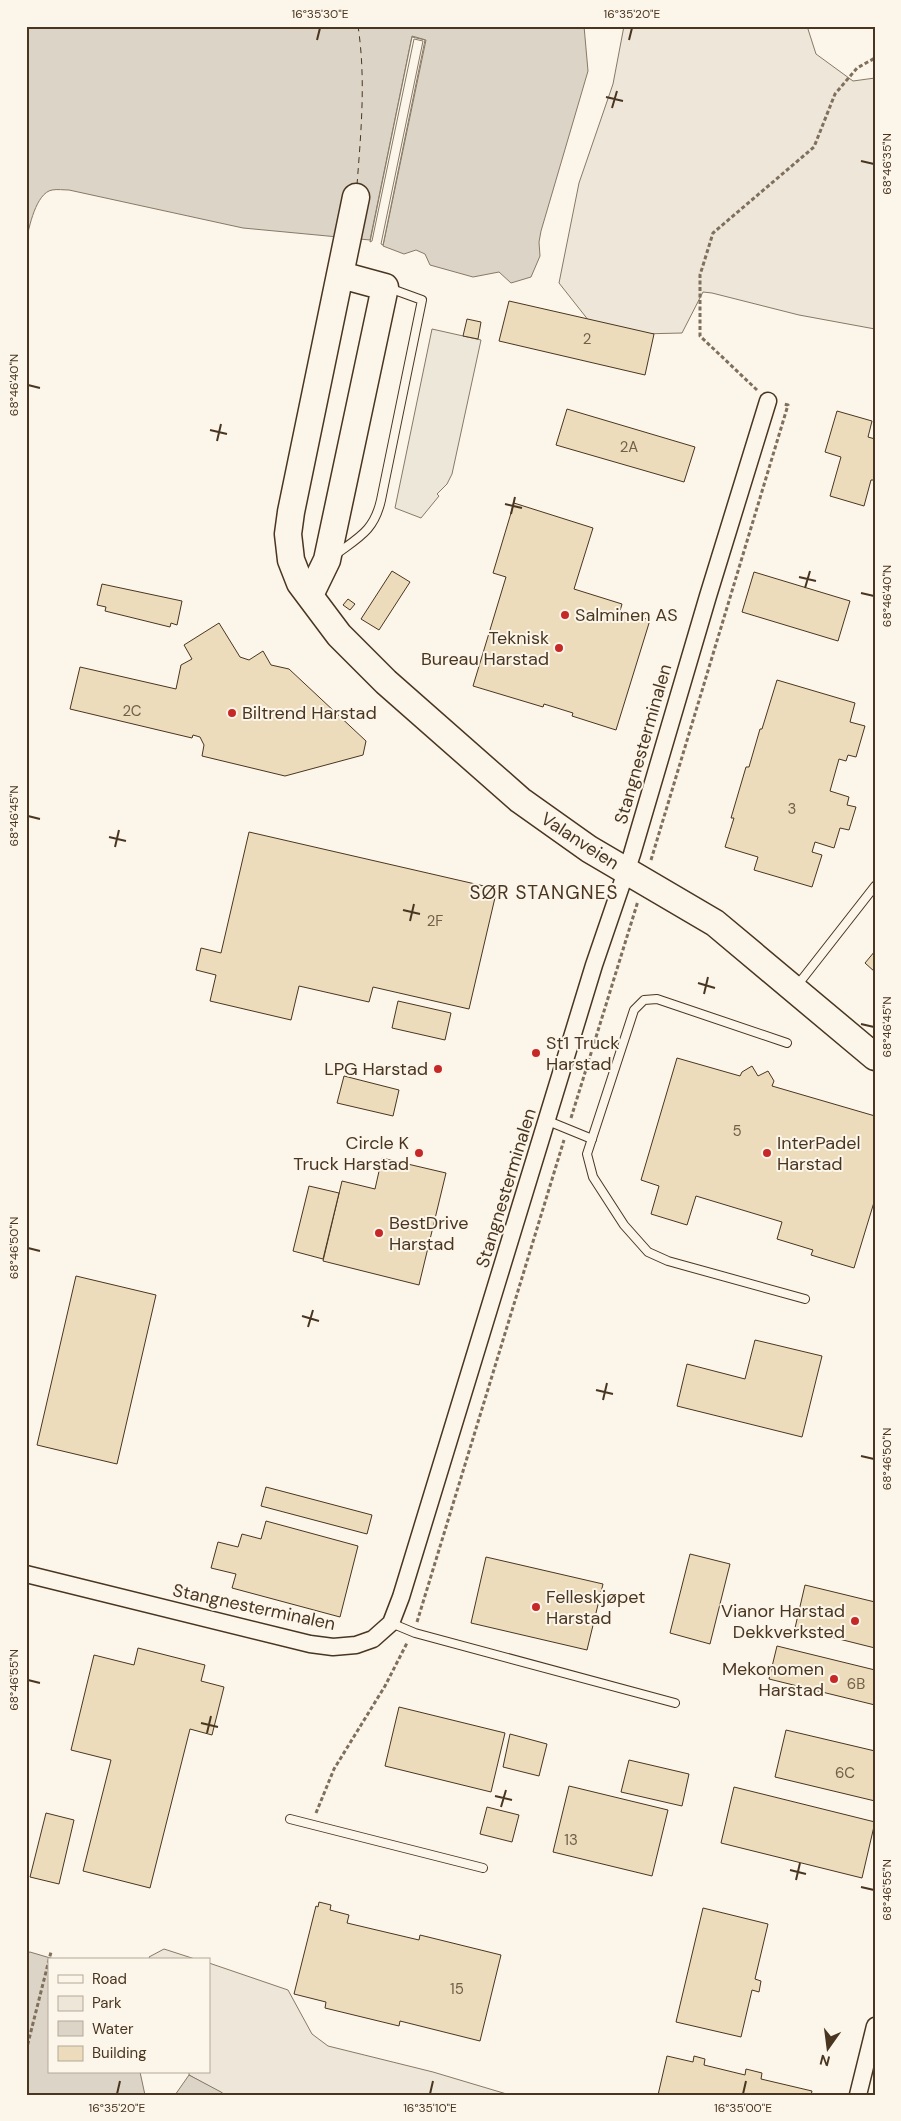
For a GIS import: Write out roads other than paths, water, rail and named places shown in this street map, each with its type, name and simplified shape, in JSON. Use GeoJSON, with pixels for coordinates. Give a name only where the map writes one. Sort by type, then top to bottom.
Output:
{"type":"FeatureCollection","features":[{"type":"Feature","properties":{"kind":"main road","name":"Valanveien"},"geometry":{"type":"LineString","coordinates":[[356,197],[300,461],[288,534],[291,560],[300,583],[339,635],[386,682],[520,800],[589,850],[715,924],[875,1057]]}},
{"type":"Feature","properties":{"kind":"main road"},"geometry":{"type":"LineString","coordinates":[[310,595],[327,560],[385,287],[343,262]]}},
{"type":"Feature","properties":{"kind":"street","name":"Stangnesterminalen"},"geometry":{"type":"LineString","coordinates":[[26,1574],[310,1644],[333,1647],[356,1645],[373,1639],[391,1623],[401,1597],[594,966],[626,871],[768,401]]}},
{"type":"Feature","properties":{"kind":"street"},"geometry":{"type":"LineString","coordinates":[[858,2095],[875,2026]]}},
{"type":"Feature","properties":{"kind":"lane"},"geometry":{"type":"LineString","coordinates":[[327,560],[368,530],[378,516],[422,300],[385,287]]}},
{"type":"Feature","properties":{"kind":"lane"},"geometry":{"type":"LineString","coordinates":[[794,988],[875,886]]}},
{"type":"Feature","properties":{"kind":"lane"},"geometry":{"type":"LineString","coordinates":[[787,1043],[657,999],[644,1000],[634,1010],[587,1154],[593,1177],[624,1225],[648,1252],[668,1261],[805,1299]]}},
{"type":"Feature","properties":{"kind":"lane"},"geometry":{"type":"LineString","coordinates":[[548,1121],[592,1139]]}},
{"type":"Feature","properties":{"kind":"lane"},"geometry":{"type":"LineString","coordinates":[[391,1623],[432,1638],[675,1702]]}},
{"type":"Feature","properties":{"kind":"lane"},"geometry":{"type":"LineString","coordinates":[[290,1819],[484,1868]]}},
{"type":"Feature","properties":{"kind":"water"},"geometry":{"type":"Polygon","coordinates":[[[26,26],[584,26],[588,71],[541,231],[539,242],[540,256],[531,277],[511,283],[499,272],[473,277],[430,265],[425,254],[416,250],[404,254],[383,246],[426,40],[412,36],[370,240],[243,228],[69,190],[52,190],[46,192],[34,212],[26,242],[26,26]]]}},
{"type":"Feature","properties":{"kind":"water"},"geometry":{"type":"Polygon","coordinates":[[[30,1952],[50,1958],[48,1958],[48,2074],[140,2074],[145,2095],[26,2095],[26,1953],[30,1952]]]}},
{"type":"Feature","properties":{"kind":"water"},"geometry":{"type":"Polygon","coordinates":[[[189,2075],[221,2092],[225,2095],[175,2095],[189,2075]]]}},
{"type":"Feature","properties":{"kind":"place","name":"Salminen AS"},"geometry":{"type":"Point","coordinates":[565,615]}},
{"type":"Feature","properties":{"kind":"place","name":"Teknisk Bureau Harstad"},"geometry":{"type":"Point","coordinates":[559,648]}},
{"type":"Feature","properties":{"kind":"place","name":"Biltrend Harstad"},"geometry":{"type":"Point","coordinates":[232,713]}},
{"type":"Feature","properties":{"kind":"place","name":"St1 Truck Harstad"},"geometry":{"type":"Point","coordinates":[536,1053]}},
{"type":"Feature","properties":{"kind":"place","name":"LPG Harstad"},"geometry":{"type":"Point","coordinates":[438,1069]}},
{"type":"Feature","properties":{"kind":"place","name":"Circle K Truck Harstad"},"geometry":{"type":"Point","coordinates":[419,1153]}},
{"type":"Feature","properties":{"kind":"place","name":"InterPadel Harstad"},"geometry":{"type":"Point","coordinates":[767,1153]}},
{"type":"Feature","properties":{"kind":"place","name":"BestDrive Harstad"},"geometry":{"type":"Point","coordinates":[379,1233]}},
{"type":"Feature","properties":{"kind":"place","name":"Felleskjøpet Harstad"},"geometry":{"type":"Point","coordinates":[536,1607]}},
{"type":"Feature","properties":{"kind":"place","name":"Vianor Harstad Dekkverksted"},"geometry":{"type":"Point","coordinates":[855,1621]}},
{"type":"Feature","properties":{"kind":"place","name":"Mekonomen Harstad"},"geometry":{"type":"Point","coordinates":[834,1679]}},
{"type":"Feature","properties":{"kind":"district","name":"SØR STANGNES"},"geometry":{"type":"Point","coordinates":[544,892]}}]}
